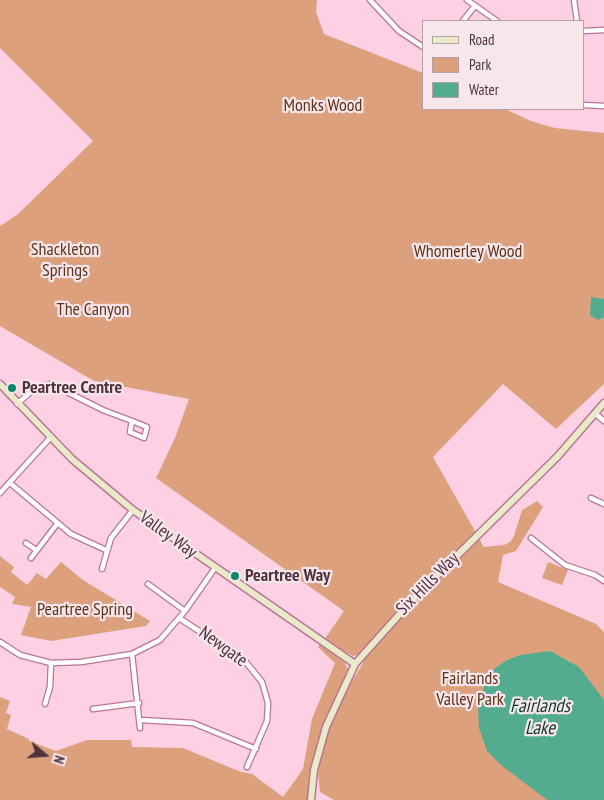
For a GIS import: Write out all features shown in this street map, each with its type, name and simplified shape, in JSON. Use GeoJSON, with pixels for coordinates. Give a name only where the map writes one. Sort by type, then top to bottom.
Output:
{"type":"FeatureCollection","features":[{"type":"Feature","properties":{"kind":"street"},"geometry":{"type":"LineString","coordinates":[[370,0],[399,31],[422,46]]}},
{"type":"Feature","properties":{"kind":"street"},"geometry":{"type":"LineString","coordinates":[[466,0],[495,20]]}},
{"type":"Feature","properties":{"kind":"street"},"geometry":{"type":"LineString","coordinates":[[574,0],[577,20]]}},
{"type":"Feature","properties":{"kind":"street"},"geometry":{"type":"LineString","coordinates":[[464,20],[474,7]]}},
{"type":"Feature","properties":{"kind":"street"},"geometry":{"type":"LineString","coordinates":[[584,32],[604,30]]}},
{"type":"Feature","properties":{"kind":"street"},"geometry":{"type":"LineString","coordinates":[[584,105],[604,106]]}},
{"type":"Feature","properties":{"kind":"street","name":"Valley Way"},"geometry":{"type":"LineString","coordinates":[[0,384],[50,438],[133,510],[355,664]]}},
{"type":"Feature","properties":{"kind":"street"},"geometry":{"type":"LineString","coordinates":[[17,404],[35,388],[51,384],[96,407],[132,421]]}},
{"type":"Feature","properties":{"kind":"street","name":"Six Hills Way"},"geometry":{"type":"LineString","coordinates":[[311,800],[314,770],[326,727],[355,664],[414,598],[558,456],[604,403]]}},
{"type":"Feature","properties":{"kind":"street"},"geometry":{"type":"LineString","coordinates":[[596,414],[604,421]]}},
{"type":"Feature","properties":{"kind":"street"},"geometry":{"type":"LineString","coordinates":[[0,493],[50,438]]}},
{"type":"Feature","properties":{"kind":"street"},"geometry":{"type":"LineString","coordinates":[[10,483],[57,524],[83,541],[106,550]]}},
{"type":"Feature","properties":{"kind":"street"},"geometry":{"type":"LineString","coordinates":[[591,498],[604,504]]}},
{"type":"Feature","properties":{"kind":"street"},"geometry":{"type":"LineString","coordinates":[[102,569],[106,550],[114,533],[133,510]]}},
{"type":"Feature","properties":{"kind":"street"},"geometry":{"type":"LineString","coordinates":[[31,558],[57,524]]}},
{"type":"Feature","properties":{"kind":"street"},"geometry":{"type":"LineString","coordinates":[[531,538],[566,565],[595,575],[604,581]]}},
{"type":"Feature","properties":{"kind":"street"},"geometry":{"type":"LineString","coordinates":[[26,544],[36,550]]}},
{"type":"Feature","properties":{"kind":"street"},"geometry":{"type":"LineString","coordinates":[[0,642],[20,655],[51,663],[81,662],[132,654],[160,640],[185,611],[215,568]]}},
{"type":"Feature","properties":{"kind":"street"},"geometry":{"type":"LineString","coordinates":[[148,584],[185,611]]}},
{"type":"Feature","properties":{"kind":"street","name":"Newgate"},"geometry":{"type":"LineString","coordinates":[[179,618],[240,658],[259,676],[267,697],[266,727],[247,767]]}},
{"type":"Feature","properties":{"kind":"street"},"geometry":{"type":"LineString","coordinates":[[132,654],[141,720],[140,728]]}},
{"type":"Feature","properties":{"kind":"street"},"geometry":{"type":"LineString","coordinates":[[46,704],[50,687],[51,663]]}},
{"type":"Feature","properties":{"kind":"street"},"geometry":{"type":"LineString","coordinates":[[93,709],[139,703]]}},
{"type":"Feature","properties":{"kind":"street"},"geometry":{"type":"LineString","coordinates":[[141,720],[193,723],[256,749]]}},
{"type":"Feature","properties":{"kind":"green space"},"geometry":{"type":"Polygon","coordinates":[[[0,0],[317,0],[316,12],[324,34],[422,73],[422,110],[507,110],[531,121],[555,128],[604,133],[604,384],[556,429],[503,384],[433,457],[484,547],[504,545],[510,542],[514,536],[522,510],[537,501],[543,507],[516,551],[503,555],[498,582],[596,624],[604,632],[604,800],[334,800],[320,792],[318,772],[325,738],[339,703],[363,663],[361,654],[353,656],[324,640],[344,611],[156,478],[175,438],[189,399],[94,381],[0,326],[0,226],[17,215],[93,141],[0,48],[0,0]]]}},
{"type":"Feature","properties":{"kind":"green space","name":"Peartree Spring"},"geometry":{"type":"Polygon","coordinates":[[[0,556],[14,567],[11,572],[27,585],[37,573],[46,579],[61,562],[83,580],[150,621],[146,626],[51,641],[21,635],[31,607],[12,604],[15,597],[0,587],[0,556]]]}},
{"type":"Feature","properties":{"kind":"green space"},"geometry":{"type":"Polygon","coordinates":[[[548,562],[568,570],[562,585],[542,578],[548,562]]]}},
{"type":"Feature","properties":{"kind":"green space"},"geometry":{"type":"Polygon","coordinates":[[[320,644],[345,663],[348,669],[323,726],[312,766],[308,800],[0,800],[0,697],[10,701],[6,713],[11,715],[7,729],[29,739],[29,741],[56,751],[87,740],[131,740],[132,747],[183,748],[241,772],[252,774],[283,797],[303,769],[312,719],[335,663],[318,647],[320,644]]]}},
{"type":"Feature","properties":{"kind":"water"},"geometry":{"type":"Polygon","coordinates":[[[591,297],[604,299],[604,317],[598,320],[590,315],[591,297]]]}},
{"type":"Feature","properties":{"kind":"water","name":"Fairlands Lake"},"geometry":{"type":"Polygon","coordinates":[[[550,651],[579,667],[604,700],[604,800],[547,800],[501,765],[487,751],[479,728],[478,707],[486,680],[495,668],[507,660],[521,655],[550,651]]]}},
{"type":"Feature","properties":{"kind":"place","name":"Peartree Centre"},"geometry":{"type":"Point","coordinates":[12,388]}},
{"type":"Feature","properties":{"kind":"place","name":"Peartree Way"},"geometry":{"type":"Point","coordinates":[235,576]}},
{"type":"Feature","properties":{"kind":"park label","name":"Monks Wood"},"geometry":{"type":"Point","coordinates":[323,106]}},
{"type":"Feature","properties":{"kind":"park label","name":"Whomerley Wood"},"geometry":{"type":"Point","coordinates":[468,252]}},
{"type":"Feature","properties":{"kind":"park label","name":"Shackleton Springs"},"geometry":{"type":"Point","coordinates":[65,260]}},
{"type":"Feature","properties":{"kind":"park label","name":"The Canyon"},"geometry":{"type":"Point","coordinates":[93,310]}},
{"type":"Feature","properties":{"kind":"park label","name":"Fairlands Valley Park"},"geometry":{"type":"Point","coordinates":[470,690]}}]}
